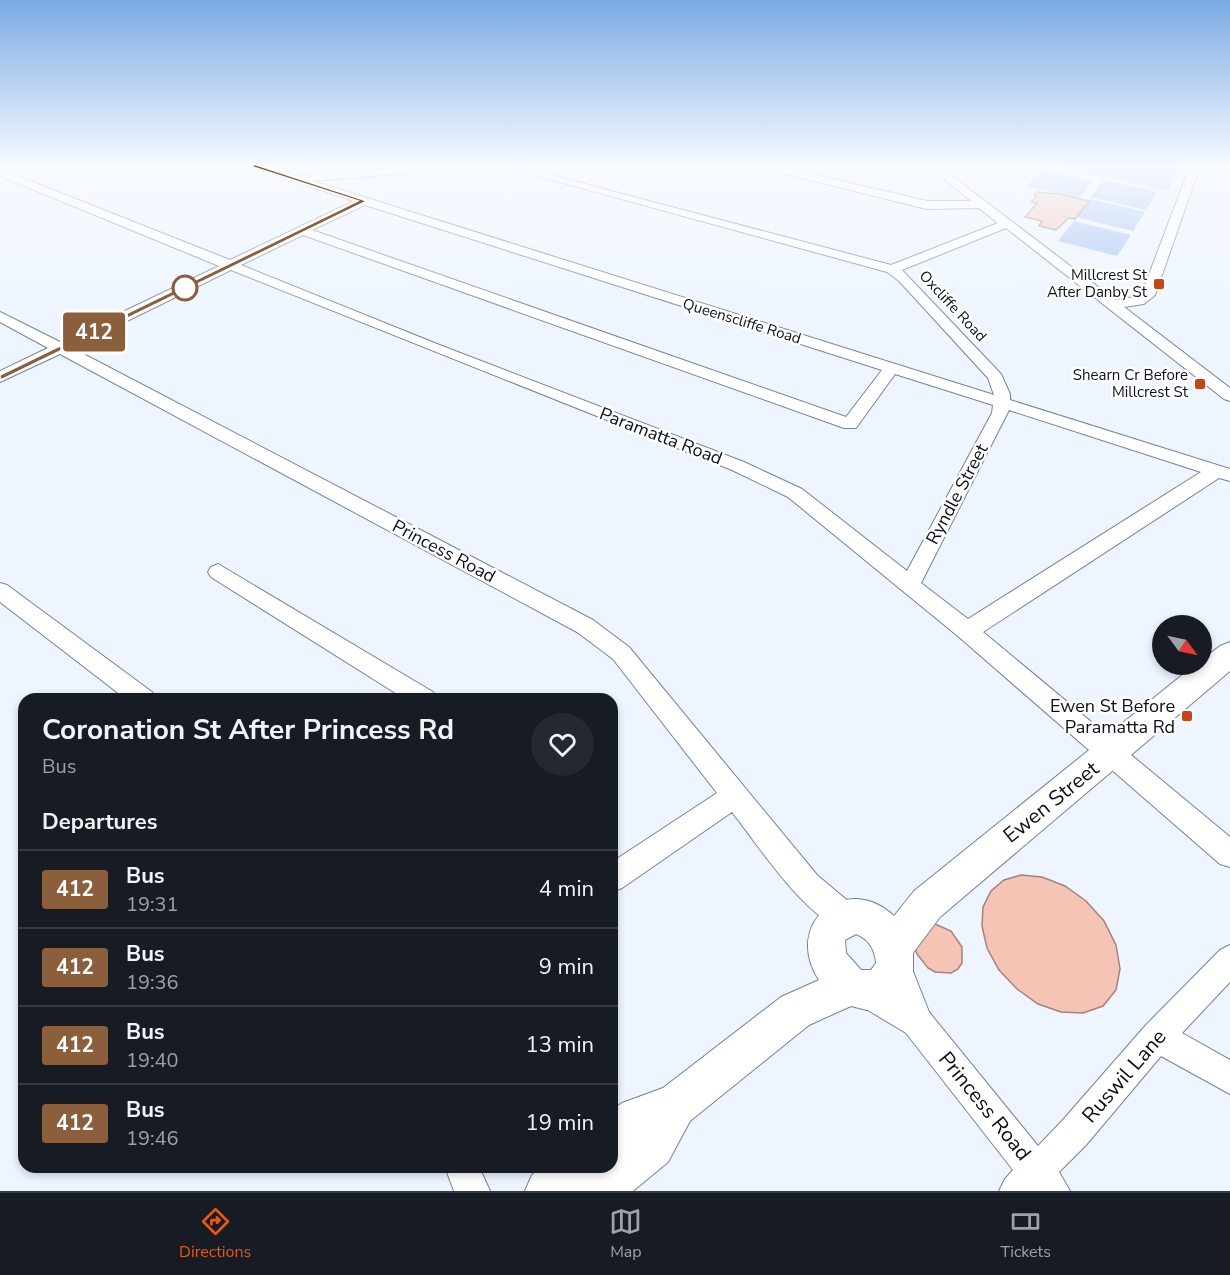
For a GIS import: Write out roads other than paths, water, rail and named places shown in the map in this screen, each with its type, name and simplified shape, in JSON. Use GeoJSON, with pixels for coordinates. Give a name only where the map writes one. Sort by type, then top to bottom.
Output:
{"type":"FeatureCollection","features":[{"type":"Feature","properties":{"kind":"main road","name":"Ewen Street"},"geometry":{"type":"LineString","coordinates":[[618,1133],[637,1118],[675,1106],[795,1011],[847,951],[927,904],[1230,654]]}},
{"type":"Feature","properties":{"kind":"main road","name":"Ewen Street"},"geometry":{"type":"LineString","coordinates":[[847,951],[876,989],[886,983],[893,973],[894,955],[927,904]]}},
{"type":"Feature","properties":{"kind":"main road"},"geometry":{"type":"LineString","coordinates":[[847,951],[887,936],[894,955]]}},
{"type":"Feature","properties":{"kind":"main road","name":"Ewen Street"},"geometry":{"type":"LineString","coordinates":[[599,1191],[652,1146],[675,1106]]}},
{"type":"Feature","properties":{"kind":"main road"},"geometry":{"type":"LineString","coordinates":[[548,1191],[570,1173]]}},
{"type":"Feature","properties":{"kind":"street","name":"Paramatta Road"},"geometry":{"type":"LineString","coordinates":[[123,222],[765,478],[812,504],[967,631],[1230,855]]}},
{"type":"Feature","properties":{"kind":"street"},"geometry":{"type":"LineString","coordinates":[[0,377],[322,222]]}},
{"type":"Feature","properties":{"kind":"street","name":"Queenscliffe Road"},"geometry":{"type":"LineString","coordinates":[[428,222],[1223,473]]}},
{"type":"Feature","properties":{"kind":"street","name":"Oxcliffe Road"},"geometry":{"type":"LineString","coordinates":[[714,222],[892,269],[904,278],[995,377],[1001,387],[1002,404]]}},
{"type":"Feature","properties":{"kind":"street"},"geometry":{"type":"LineString","coordinates":[[1117,309],[1148,295],[1175,222]]}},
{"type":"Feature","properties":{"kind":"street"},"geometry":{"type":"LineString","coordinates":[[892,269],[1008,223],[1230,396]]}},
{"type":"Feature","properties":{"kind":"street"},"geometry":{"type":"LineString","coordinates":[[303,231],[532,314],[850,424],[891,368]]}},
{"type":"Feature","properties":{"kind":"street"},"geometry":{"type":"LineString","coordinates":[[1117,309],[1127,323],[1230,405]]}},
{"type":"Feature","properties":{"kind":"street","name":"Princess Road"},"geometry":{"type":"LineString","coordinates":[[0,316],[585,626],[605,639],[621,653],[807,885],[847,951],[917,1022],[1035,1184]]}},
{"type":"Feature","properties":{"kind":"street","name":"Ryndle Street"},"geometry":{"type":"LineString","coordinates":[[910,584],[1000,413],[1002,404]]}},
{"type":"Feature","properties":{"kind":"street"},"geometry":{"type":"LineString","coordinates":[[967,631],[1223,473]]}},
{"type":"Feature","properties":{"kind":"street"},"geometry":{"type":"LineString","coordinates":[[218,572],[415,693]]}},
{"type":"Feature","properties":{"kind":"street"},"geometry":{"type":"LineString","coordinates":[[0,591],[136,693]]}},
{"type":"Feature","properties":{"kind":"street"},"geometry":{"type":"LineString","coordinates":[[618,874],[736,795]]}},
{"type":"Feature","properties":{"kind":"street","name":"Princess Road"},"geometry":{"type":"LineString","coordinates":[[894,955],[917,1022]]}},
{"type":"Feature","properties":{"kind":"street","name":"Ruswil Lane"},"geometry":{"type":"LineString","coordinates":[[1035,1184],[1074,1133],[1157,1036],[1230,960]]}},
{"type":"Feature","properties":{"kind":"street"},"geometry":{"type":"LineString","coordinates":[[1157,1036],[1230,1078]]}},
{"type":"Feature","properties":{"kind":"street"},"geometry":{"type":"LineString","coordinates":[[464,1173],[472,1191]]}},
{"type":"Feature","properties":{"kind":"place","name":"Millcrest St After Danby St"},"geometry":{"type":"Point","coordinates":[1159,284]}},
{"type":"Feature","properties":{"kind":"place","name":"Shearn Cr Before Millcrest St"},"geometry":{"type":"Point","coordinates":[1200,384]}},
{"type":"Feature","properties":{"kind":"place","name":"Ewen St Before Paramatta Rd"},"geometry":{"type":"Point","coordinates":[1187,716]}}]}
